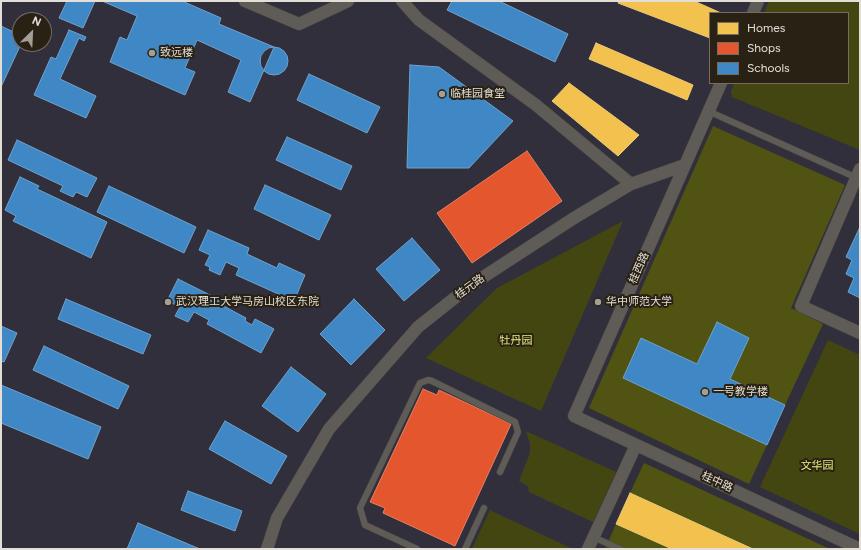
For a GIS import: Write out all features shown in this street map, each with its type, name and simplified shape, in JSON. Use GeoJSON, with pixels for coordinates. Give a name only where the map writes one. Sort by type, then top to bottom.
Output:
{"type":"FeatureCollection","features":[{"type":"Feature","properties":{"kind":"street"},"geometry":{"type":"LineString","coordinates":[[245,1],[299,24],[348,1]]}},
{"type":"Feature","properties":{"kind":"street"},"geometry":{"type":"LineString","coordinates":[[402,1],[419,20],[536,105],[631,184]]}},
{"type":"Feature","properties":{"kind":"street"},"geometry":{"type":"LineString","coordinates":[[752,12],[758,1]]}},
{"type":"Feature","properties":{"kind":"street"},"geometry":{"type":"LineString","coordinates":[[685,164],[721,84]]}},
{"type":"Feature","properties":{"kind":"street","name":"桂元路"},"geometry":{"type":"LineString","coordinates":[[267,549],[277,518],[329,429],[418,327],[471,285],[631,184],[685,164]]}},
{"type":"Feature","properties":{"kind":"street","name":"桂西路"},"geometry":{"type":"LineString","coordinates":[[574,416],[685,164]]}},
{"type":"Feature","properties":{"kind":"street"},"geometry":{"type":"LineString","coordinates":[[859,176],[800,306],[860,333]]}},
{"type":"Feature","properties":{"kind":"street","name":"桂中路"},"geometry":{"type":"LineString","coordinates":[[574,416],[860,549]]}},
{"type":"Feature","properties":{"kind":"street"},"geometry":{"type":"LineString","coordinates":[[588,549],[636,445]]}},
{"type":"Feature","properties":{"kind":"lane"},"geometry":{"type":"LineString","coordinates":[[708,111],[859,176]]}},
{"type":"Feature","properties":{"kind":"lane"},"geometry":{"type":"LineString","coordinates":[[417,549],[365,525],[360,508],[420,383],[428,380],[432,381],[515,422],[518,432],[500,472]]}},
{"type":"Feature","properties":{"kind":"lane"},"geometry":{"type":"LineString","coordinates":[[465,549],[484,508]]}},
{"type":"Feature","properties":{"kind":"lane"},"geometry":{"type":"LineString","coordinates":[[593,537],[620,549]]}},
{"type":"Feature","properties":{"kind":"shaded area"},"geometry":{"type":"Polygon","coordinates":[[[1,1],[860,1],[860,549],[1,549],[1,1]]]}},
{"type":"Feature","properties":{"kind":"shaded area"},"geometry":{"type":"Polygon","coordinates":[[[713,126],[845,185],[791,308],[823,324],[785,405],[730,379],[749,338],[717,323],[697,364],[641,338],[623,378],[767,445],[749,484],[589,408],[713,126]]]}},
{"type":"Feature","properties":{"kind":"shaded area"},"geometry":{"type":"Polygon","coordinates":[[[644,463],[830,549],[753,549],[630,493],[644,463]]]}},
{"type":"Feature","properties":{"kind":"shaded area"},"geometry":{"type":"Polygon","coordinates":[[[616,524],[672,549],[605,549],[616,524]]]}},
{"type":"Feature","properties":{"kind":"green space"},"geometry":{"type":"Polygon","coordinates":[[[769,1],[860,1],[860,150],[732,97],[731,92],[734,84],[849,84],[849,12],[764,12],[769,1]]]}},
{"type":"Feature","properties":{"kind":"green space","name":"牡丹园"},"geometry":{"type":"Polygon","coordinates":[[[623,221],[541,411],[426,358],[497,288],[623,221]]]}},
{"type":"Feature","properties":{"kind":"green space","name":"文华园"},"geometry":{"type":"Polygon","coordinates":[[[828,340],[860,355],[860,534],[760,487],[828,340]]]}},
{"type":"Feature","properties":{"kind":"green space"},"geometry":{"type":"Polygon","coordinates":[[[526,431],[616,472],[593,522],[529,492],[528,486],[519,481],[530,453],[530,444],[526,431]]]}},
{"type":"Feature","properties":{"kind":"green space"},"geometry":{"type":"Polygon","coordinates":[[[490,510],[502,516],[573,549],[472,549],[490,510]]]}},
{"type":"Feature","properties":{"kind":"building: Homes"},"geometry":{"type":"Polygon","coordinates":[[[619,1],[694,1],[719,12],[709,12],[709,38],[618,3],[619,1]]]}},
{"type":"Feature","properties":{"kind":"building: Homes"},"geometry":{"type":"Polygon","coordinates":[[[596,43],[693,85],[687,100],[589,59],[596,43]]]}},
{"type":"Feature","properties":{"kind":"building: Homes"},"geometry":{"type":"Polygon","coordinates":[[[569,83],[639,135],[618,156],[552,101],[569,83]]]}},
{"type":"Feature","properties":{"kind":"building: Homes"},"geometry":{"type":"Polygon","coordinates":[[[630,493],[753,549],[672,549],[616,524],[630,493]]]}},
{"type":"Feature","properties":{"kind":"building: Shops"},"geometry":{"type":"Polygon","coordinates":[[[527,151],[562,201],[472,263],[437,213],[527,151]]]}},
{"type":"Feature","properties":{"kind":"building: Shops"},"geometry":{"type":"Polygon","coordinates":[[[423,389],[437,395],[439,390],[511,424],[455,546],[383,513],[385,508],[370,502],[423,389]]]}},
{"type":"Feature","properties":{"kind":"building: Schools"},"geometry":{"type":"Polygon","coordinates":[[[67,1],[95,1],[83,28],[59,18],[67,1]]]}},
{"type":"Feature","properties":{"kind":"building: Schools","name":"致远楼"},"geometry":{"type":"Polygon","coordinates":[[[102,1],[182,1],[221,18],[219,24],[274,47],[250,102],[228,92],[241,60],[197,40],[185,68],[195,72],[185,95],[110,62],[120,37],[127,40],[137,16],[102,1]]]}},
{"type":"Feature","properties":{"kind":"building: Schools"},"geometry":{"type":"Polygon","coordinates":[[[452,1],[499,1],[568,34],[555,62],[447,10],[452,1]]]}},
{"type":"Feature","properties":{"kind":"building: Schools"},"geometry":{"type":"Polygon","coordinates":[[[1,26],[12,31],[12,52],[17,52],[1,87],[1,26]]]}},
{"type":"Feature","properties":{"kind":"building: Schools"},"geometry":{"type":"Polygon","coordinates":[[[69,30],[86,37],[84,41],[79,38],[60,79],[96,96],[86,118],[34,95],[51,57],[56,59],[69,30]]]}},
{"type":"Feature","properties":{"kind":"building: Schools"},"geometry":{"type":"Polygon","coordinates":[[[274,47],[284,51],[288,61],[284,71],[274,75],[264,71],[260,61],[264,51],[274,47]]]}},
{"type":"Feature","properties":{"kind":"building: Schools","name":"临桂园食堂"},"geometry":{"type":"Polygon","coordinates":[[[410,65],[439,67],[513,121],[469,168],[407,168],[410,65]]]}},
{"type":"Feature","properties":{"kind":"building: Schools"},"geometry":{"type":"Polygon","coordinates":[[[309,74],[380,107],[367,133],[297,100],[309,74]]]}},
{"type":"Feature","properties":{"kind":"building: Schools"},"geometry":{"type":"Polygon","coordinates":[[[287,137],[352,166],[341,190],[276,160],[287,137]]]}},
{"type":"Feature","properties":{"kind":"building: Schools"},"geometry":{"type":"Polygon","coordinates":[[[17,140],[97,178],[87,197],[76,192],[73,197],[60,191],[63,186],[8,160],[17,140]]]}},
{"type":"Feature","properties":{"kind":"building: Schools"},"geometry":{"type":"Polygon","coordinates":[[[20,177],[39,186],[37,189],[107,222],[91,258],[13,221],[16,216],[5,210],[20,177]]]}},
{"type":"Feature","properties":{"kind":"building: Schools"},"geometry":{"type":"Polygon","coordinates":[[[265,185],[331,215],[319,240],[254,209],[265,185]]]}},
{"type":"Feature","properties":{"kind":"building: Schools"},"geometry":{"type":"Polygon","coordinates":[[[109,186],[196,227],[184,253],[97,212],[109,186]]]}},
{"type":"Feature","properties":{"kind":"building: Schools"},"geometry":{"type":"Polygon","coordinates":[[[859,229],[860,298],[848,292],[854,278],[846,274],[852,260],[846,257],[859,229]]]}},
{"type":"Feature","properties":{"kind":"building: Schools"},"geometry":{"type":"Polygon","coordinates":[[[208,230],[249,248],[247,254],[277,268],[279,263],[305,275],[294,301],[236,275],[239,268],[226,262],[220,275],[209,270],[210,267],[205,265],[210,255],[199,250],[208,230]]]}},
{"type":"Feature","properties":{"kind":"building: Schools"},"geometry":{"type":"Polygon","coordinates":[[[412,238],[440,270],[404,301],[376,269],[412,238]]]}},
{"type":"Feature","properties":{"kind":"building: Schools"},"geometry":{"type":"Polygon","coordinates":[[[178,279],[220,300],[218,303],[246,318],[245,321],[252,325],[255,319],[274,329],[261,353],[207,324],[209,320],[194,312],[188,322],[175,316],[180,307],[167,301],[178,279]]]}},
{"type":"Feature","properties":{"kind":"building: Schools"},"geometry":{"type":"Polygon","coordinates":[[[66,299],[151,335],[143,354],[58,319],[66,299]]]}},
{"type":"Feature","properties":{"kind":"building: Schools"},"geometry":{"type":"Polygon","coordinates":[[[354,299],[385,330],[351,365],[320,334],[354,299]]]}},
{"type":"Feature","properties":{"kind":"building: Schools","name":"一号教学楼"},"geometry":{"type":"Polygon","coordinates":[[[717,322],[749,338],[730,379],[785,405],[767,445],[623,378],[641,338],[697,364],[717,322]]]}},
{"type":"Feature","properties":{"kind":"building: Schools"},"geometry":{"type":"Polygon","coordinates":[[[1,326],[17,333],[4,362],[1,361],[1,326]]]}},
{"type":"Feature","properties":{"kind":"building: Schools"},"geometry":{"type":"Polygon","coordinates":[[[44,346],[129,386],[118,409],[33,370],[44,346]]]}},
{"type":"Feature","properties":{"kind":"building: Schools"},"geometry":{"type":"Polygon","coordinates":[[[291,367],[326,394],[298,432],[262,406],[291,367]]]}},
{"type":"Feature","properties":{"kind":"building: Schools"},"geometry":{"type":"Polygon","coordinates":[[[1,385],[101,427],[88,459],[1,423],[1,385]]]}},
{"type":"Feature","properties":{"kind":"building: Schools"},"geometry":{"type":"Polygon","coordinates":[[[225,421],[287,456],[271,484],[209,449],[225,421]]]}},
{"type":"Feature","properties":{"kind":"building: Schools"},"geometry":{"type":"Polygon","coordinates":[[[188,491],[242,511],[235,531],[181,510],[188,491]]]}},
{"type":"Feature","properties":{"kind":"building: Schools"},"geometry":{"type":"Polygon","coordinates":[[[138,523],[200,549],[127,549],[138,523]]]}},
{"type":"Feature","properties":{"kind":"place","name":"致远楼"},"geometry":{"type":"Point","coordinates":[152,53]}},
{"type":"Feature","properties":{"kind":"place","name":"临桂园食堂"},"geometry":{"type":"Point","coordinates":[442,94]}},
{"type":"Feature","properties":{"kind":"place","name":"武汉理工大学马房山校区东院"},"geometry":{"type":"Point","coordinates":[168,302]}},
{"type":"Feature","properties":{"kind":"place","name":"华中师范大学"},"geometry":{"type":"Point","coordinates":[598,302]}},
{"type":"Feature","properties":{"kind":"place","name":"一号教学楼"},"geometry":{"type":"Point","coordinates":[705,392]}}]}
